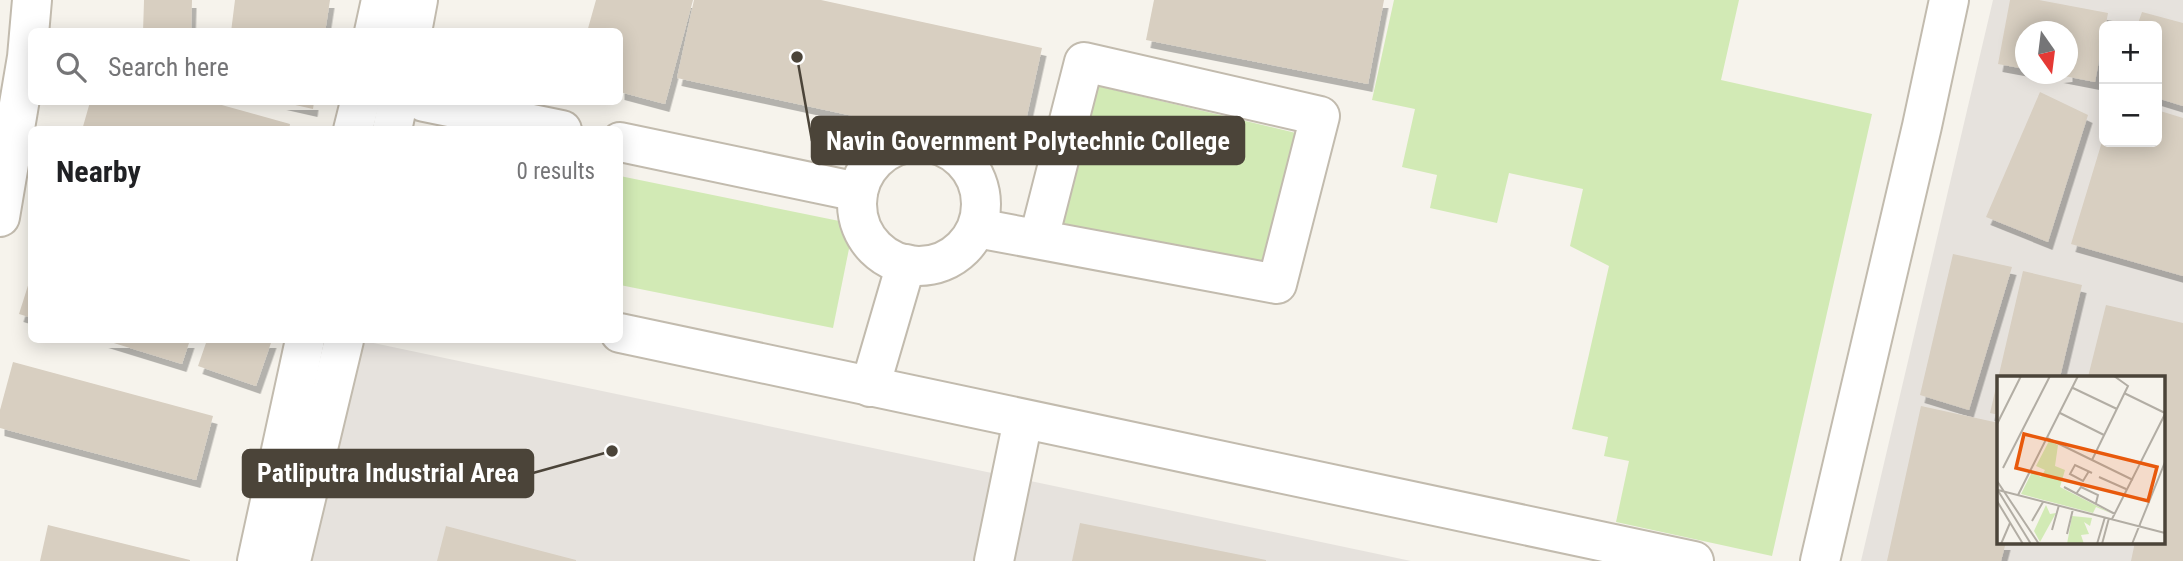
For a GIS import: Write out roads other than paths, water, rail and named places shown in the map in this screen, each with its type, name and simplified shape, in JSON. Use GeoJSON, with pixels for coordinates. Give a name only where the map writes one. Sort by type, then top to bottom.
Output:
{"type":"FeatureCollection","features":[{"type":"Feature","properties":{"kind":"street"},"geometry":{"type":"LineString","coordinates":[[30,28],[32,0]]}},
{"type":"Feature","properties":{"kind":"street"},"geometry":{"type":"LineString","coordinates":[[375,28],[381,0]]}},
{"type":"Feature","properties":{"kind":"street"},"geometry":{"type":"LineString","coordinates":[[413,28],[418,0]]}},
{"type":"Feature","properties":{"kind":"street"},"geometry":{"type":"LineString","coordinates":[[1820,561],[1949,0]]}},
{"type":"Feature","properties":{"kind":"street"},"geometry":{"type":"LineString","coordinates":[[0,217],[4,174],[28,46]]}},
{"type":"Feature","properties":{"kind":"street"},"geometry":{"type":"LineString","coordinates":[[977,228],[1277,284],[1320,116],[1084,62],[1040,238]]}},
{"type":"Feature","properties":{"kind":"street"},"geometry":{"type":"LineString","coordinates":[[354,126],[358,105]]}},
{"type":"Feature","properties":{"kind":"street"},"geometry":{"type":"LineString","coordinates":[[393,126],[397,105]]}},
{"type":"Feature","properties":{"kind":"street"},"geometry":{"type":"LineString","coordinates":[[439,105],[542,126]]}},
{"type":"Feature","properties":{"kind":"street"},"geometry":{"type":"LineString","coordinates":[[917,142],[937,144],[956,154],[970,168],[979,187],[981,208],[977,228],[968,243],[940,262],[906,264],[888,257],[873,246],[862,230],[857,211],[858,192],[866,173],[879,157],[896,147],[917,142]]}},
{"type":"Feature","properties":{"kind":"street"},"geometry":{"type":"LineString","coordinates":[[623,143],[858,192]]}},
{"type":"Feature","properties":{"kind":"street"},"geometry":{"type":"LineString","coordinates":[[870,387],[906,264]]}},
{"type":"Feature","properties":{"kind":"street"},"geometry":{"type":"LineString","coordinates":[[623,334],[1694,561]]}},
{"type":"Feature","properties":{"kind":"street"},"geometry":{"type":"LineString","coordinates":[[291,561],[305,343]]}},
{"type":"Feature","properties":{"kind":"street"},"geometry":{"type":"LineString","coordinates":[[257,561],[343,343]]}},
{"type":"Feature","properties":{"kind":"street"},"geometry":{"type":"LineString","coordinates":[[994,561],[1023,420]]}},
{"type":"Feature","properties":{"kind":"place","name":"Navin Government Polytechnic College"},"geometry":{"type":"Point","coordinates":[797,57]}},
{"type":"Feature","properties":{"kind":"place","name":"Patliputra Industrial Area"},"geometry":{"type":"Point","coordinates":[612,451]}}]}
